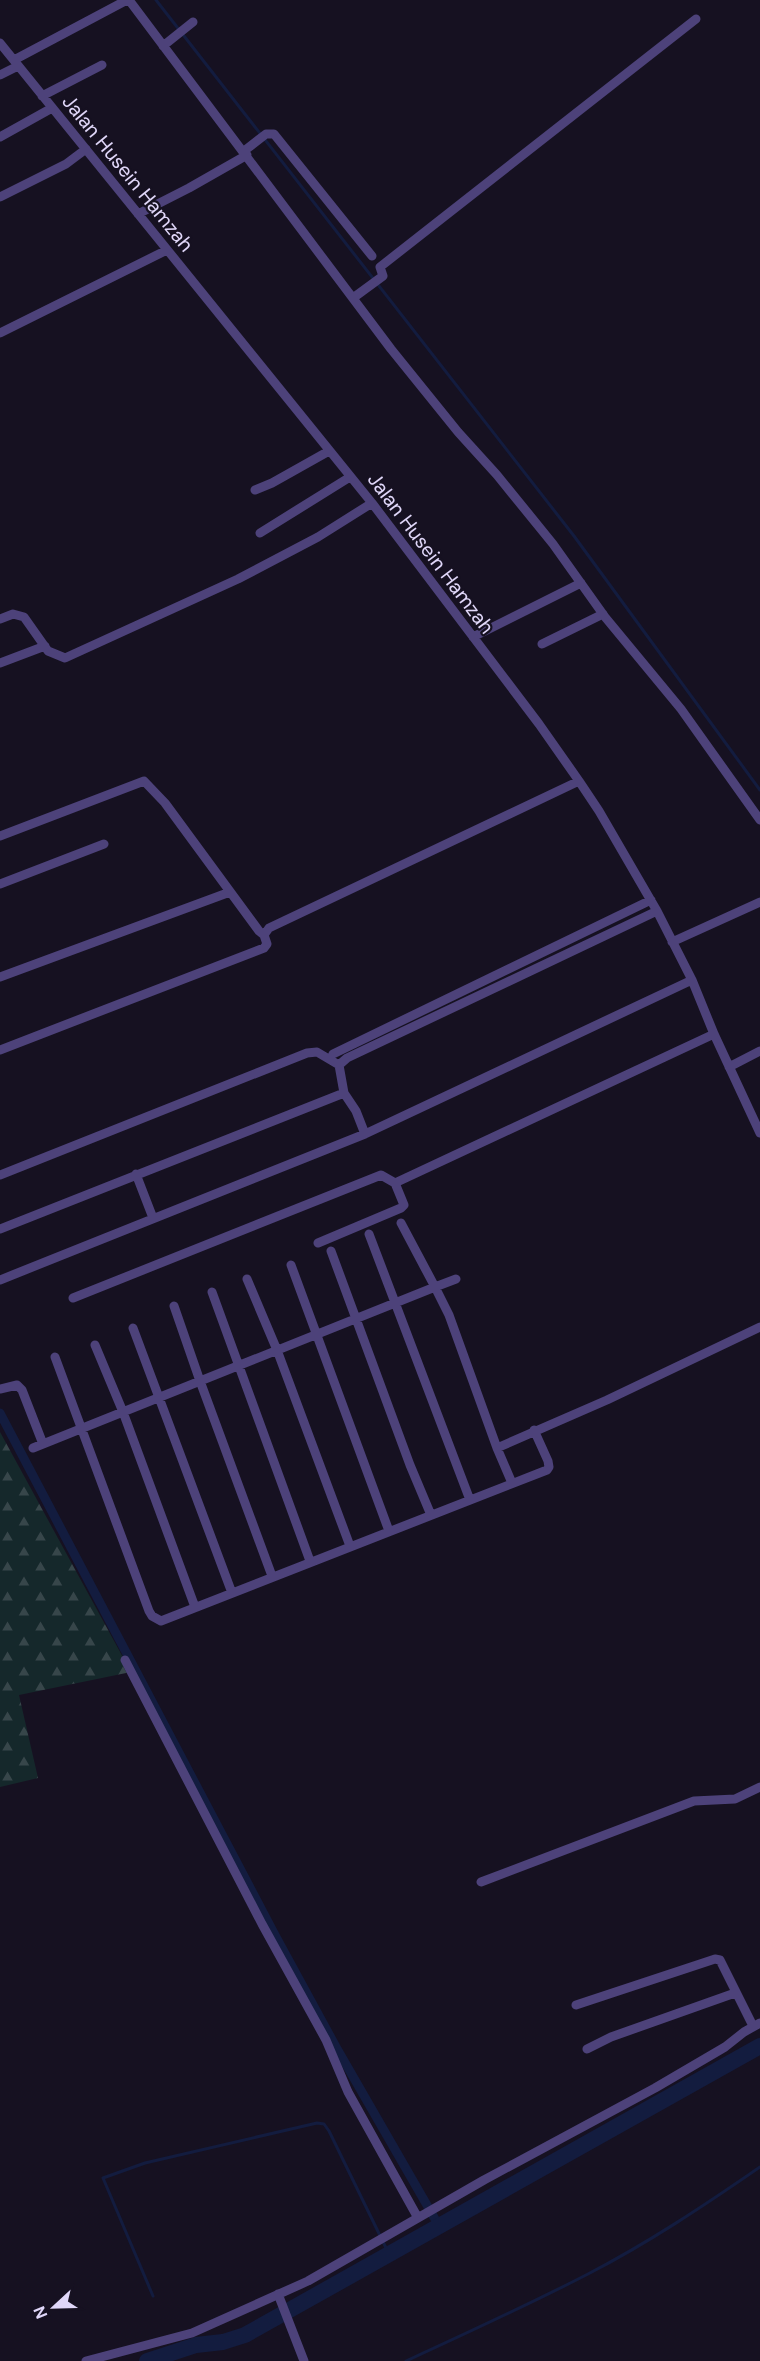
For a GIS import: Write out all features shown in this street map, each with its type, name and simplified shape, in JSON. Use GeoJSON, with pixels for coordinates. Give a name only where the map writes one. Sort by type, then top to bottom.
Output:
{"type":"FeatureCollection","features":[{"type":"Feature","properties":{"kind":"street"},"geometry":{"type":"LineString","coordinates":[[0,75],[16,63],[128,0],[247,151],[458,432],[497,475],[553,544],[603,614],[756,805],[760,820]]}},
{"type":"Feature","properties":{"kind":"street"},"geometry":{"type":"LineString","coordinates":[[357,295],[383,276],[380,267],[696,19]]}},
{"type":"Feature","properties":{"kind":"street"},"geometry":{"type":"LineString","coordinates":[[163,46],[190,24]]}},
{"type":"Feature","properties":{"kind":"street","name":"Jalan Husein Hamzah"},"geometry":{"type":"LineString","coordinates":[[0,43],[372,503],[579,780],[657,911],[692,980],[714,1034],[760,1133]]}},
{"type":"Feature","properties":{"kind":"street"},"geometry":{"type":"LineString","coordinates":[[42,96],[102,65]]}},
{"type":"Feature","properties":{"kind":"street"},"geometry":{"type":"LineString","coordinates":[[0,137],[52,108]]}},
{"type":"Feature","properties":{"kind":"street"},"geometry":{"type":"LineString","coordinates":[[138,214],[189,188],[247,151],[266,134],[274,134],[372,256]]}},
{"type":"Feature","properties":{"kind":"street"},"geometry":{"type":"LineString","coordinates":[[0,197],[66,164],[86,148]]}},
{"type":"Feature","properties":{"kind":"street"},"geometry":{"type":"LineString","coordinates":[[0,333],[167,250]]}},
{"type":"Feature","properties":{"kind":"street"},"geometry":{"type":"LineString","coordinates":[[255,490],[329,451]]}},
{"type":"Feature","properties":{"kind":"street"},"geometry":{"type":"LineString","coordinates":[[260,533],[350,477]]}},
{"type":"Feature","properties":{"kind":"street"},"geometry":{"type":"LineString","coordinates":[[0,619],[13,614],[24,617],[53,654],[65,658],[238,579],[318,537],[372,503]]}},
{"type":"Feature","properties":{"kind":"street"},"geometry":{"type":"LineString","coordinates":[[473,638],[581,583]]}},
{"type":"Feature","properties":{"kind":"street"},"geometry":{"type":"LineString","coordinates":[[542,644],[603,614]]}},
{"type":"Feature","properties":{"kind":"street"},"geometry":{"type":"LineString","coordinates":[[0,663],[45,646]]}},
{"type":"Feature","properties":{"kind":"street"},"geometry":{"type":"LineString","coordinates":[[264,935],[269,928],[579,780]]}},
{"type":"Feature","properties":{"kind":"street"},"geometry":{"type":"LineString","coordinates":[[0,836],[144,781],[165,803],[264,935],[267,944],[264,948],[0,1050]]}},
{"type":"Feature","properties":{"kind":"street"},"geometry":{"type":"LineString","coordinates":[[0,884],[104,844]]}},
{"type":"Feature","properties":{"kind":"street"},"geometry":{"type":"LineString","coordinates":[[0,977],[230,892]]}},
{"type":"Feature","properties":{"kind":"street"},"geometry":{"type":"LineString","coordinates":[[333,1054],[651,900]]}},
{"type":"Feature","properties":{"kind":"street"},"geometry":{"type":"LineString","coordinates":[[672,942],[760,902]]}},
{"type":"Feature","properties":{"kind":"street"},"geometry":{"type":"LineString","coordinates":[[339,1065],[361,1051],[657,911]]}},
{"type":"Feature","properties":{"kind":"street"},"geometry":{"type":"LineString","coordinates":[[558,945],[564,956]]}},
{"type":"Feature","properties":{"kind":"street"},"geometry":{"type":"LineString","coordinates":[[0,1280],[365,1134],[692,980]]}},
{"type":"Feature","properties":{"kind":"street"},"geometry":{"type":"LineString","coordinates":[[395,1184],[714,1034]]}},
{"type":"Feature","properties":{"kind":"street"},"geometry":{"type":"LineString","coordinates":[[357,1041],[361,1051]]}},
{"type":"Feature","properties":{"kind":"street"},"geometry":{"type":"LineString","coordinates":[[729,1067],[760,1051]]}},
{"type":"Feature","properties":{"kind":"street"},"geometry":{"type":"LineString","coordinates":[[0,1175],[307,1053],[317,1052],[339,1065],[344,1093],[356,1111],[365,1134]]}},
{"type":"Feature","properties":{"kind":"street"},"geometry":{"type":"LineString","coordinates":[[0,1230],[344,1093]]}},
{"type":"Feature","properties":{"kind":"street"},"geometry":{"type":"LineString","coordinates":[[136,1174],[153,1218]]}},
{"type":"Feature","properties":{"kind":"street"},"geometry":{"type":"LineString","coordinates":[[73,1298],[381,1175],[395,1184],[404,1205],[401,1208],[318,1243]]}},
{"type":"Feature","properties":{"kind":"street"},"geometry":{"type":"LineString","coordinates":[[401,1223],[449,1315],[512,1484]]}},
{"type":"Feature","properties":{"kind":"street"},"geometry":{"type":"LineString","coordinates":[[369,1234],[470,1500]]}},
{"type":"Feature","properties":{"kind":"street"},"geometry":{"type":"LineString","coordinates":[[331,1251],[410,1465],[432,1515]]}},
{"type":"Feature","properties":{"kind":"street"},"geometry":{"type":"LineString","coordinates":[[291,1265],[389,1531]]}},
{"type":"Feature","properties":{"kind":"street"},"geometry":{"type":"LineString","coordinates":[[247,1279],[277,1350],[350,1546]]}},
{"type":"Feature","properties":{"kind":"street"},"geometry":{"type":"LineString","coordinates":[[33,1448],[395,1302],[456,1280]]}},
{"type":"Feature","properties":{"kind":"street"},"geometry":{"type":"LineString","coordinates":[[212,1292],[310,1562]]}},
{"type":"Feature","properties":{"kind":"street"},"geometry":{"type":"LineString","coordinates":[[174,1306],[272,1576]]}},
{"type":"Feature","properties":{"kind":"street"},"geometry":{"type":"LineString","coordinates":[[497,1448],[607,1400],[760,1327]]}},
{"type":"Feature","properties":{"kind":"street"},"geometry":{"type":"LineString","coordinates":[[133,1328],[232,1593]]}},
{"type":"Feature","properties":{"kind":"street"},"geometry":{"type":"LineString","coordinates":[[95,1345],[123,1412],[195,1607]]}},
{"type":"Feature","properties":{"kind":"street"},"geometry":{"type":"LineString","coordinates":[[55,1357],[152,1616],[161,1621],[547,1470],[549,1467],[534,1430]]}},
{"type":"Feature","properties":{"kind":"street"},"geometry":{"type":"LineString","coordinates":[[0,1389],[17,1385],[22,1390],[44,1444]]}},
{"type":"Feature","properties":{"kind":"street"},"geometry":{"type":"LineString","coordinates":[[125,1660],[262,1924],[326,2040],[348,2092],[425,2214]]}},
{"type":"Feature","properties":{"kind":"street"},"geometry":{"type":"LineString","coordinates":[[481,1882],[694,1801],[735,1799],[760,1787]]}},
{"type":"Feature","properties":{"kind":"street"},"geometry":{"type":"LineString","coordinates":[[86,2361],[192,2333],[308,2281],[655,2088],[725,2047],[756,2024],[735,1993],[720,1960],[715,1959],[576,2005]]}},
{"type":"Feature","properties":{"kind":"street"},"geometry":{"type":"LineString","coordinates":[[587,2049],[611,2037],[735,1993]]}},
{"type":"Feature","properties":{"kind":"street"},"geometry":{"type":"LineString","coordinates":[[278,2295],[304,2361]]}},
{"type":"Feature","properties":{"kind":"green space"},"geometry":{"type":"Polygon","coordinates":[[[0,1432],[131,1672],[19,1695],[38,1778],[0,1787],[0,1432]]]}},
{"type":"Feature","properties":{"kind":"waterway"},"geometry":{"type":"LineString","coordinates":[[156,0],[574,536],[760,790]]}},
{"type":"Feature","properties":{"kind":"waterway"},"geometry":{"type":"LineString","coordinates":[[0,1413],[275,1935],[336,2047],[439,2226]]}},
{"type":"Feature","properties":{"kind":"waterway"},"geometry":{"type":"LineString","coordinates":[[147,2361],[196,2345],[223,2342],[245,2335],[760,2046]]}},
{"type":"Feature","properties":{"kind":"waterway"},"geometry":{"type":"LineString","coordinates":[[153,2296],[103,2178],[145,2163],[317,2123],[324,2124],[329,2131],[389,2254]]}},
{"type":"Feature","properties":{"kind":"waterway"},"geometry":{"type":"LineString","coordinates":[[406,2361],[520,2308],[632,2250],[760,2167]]}}]}
